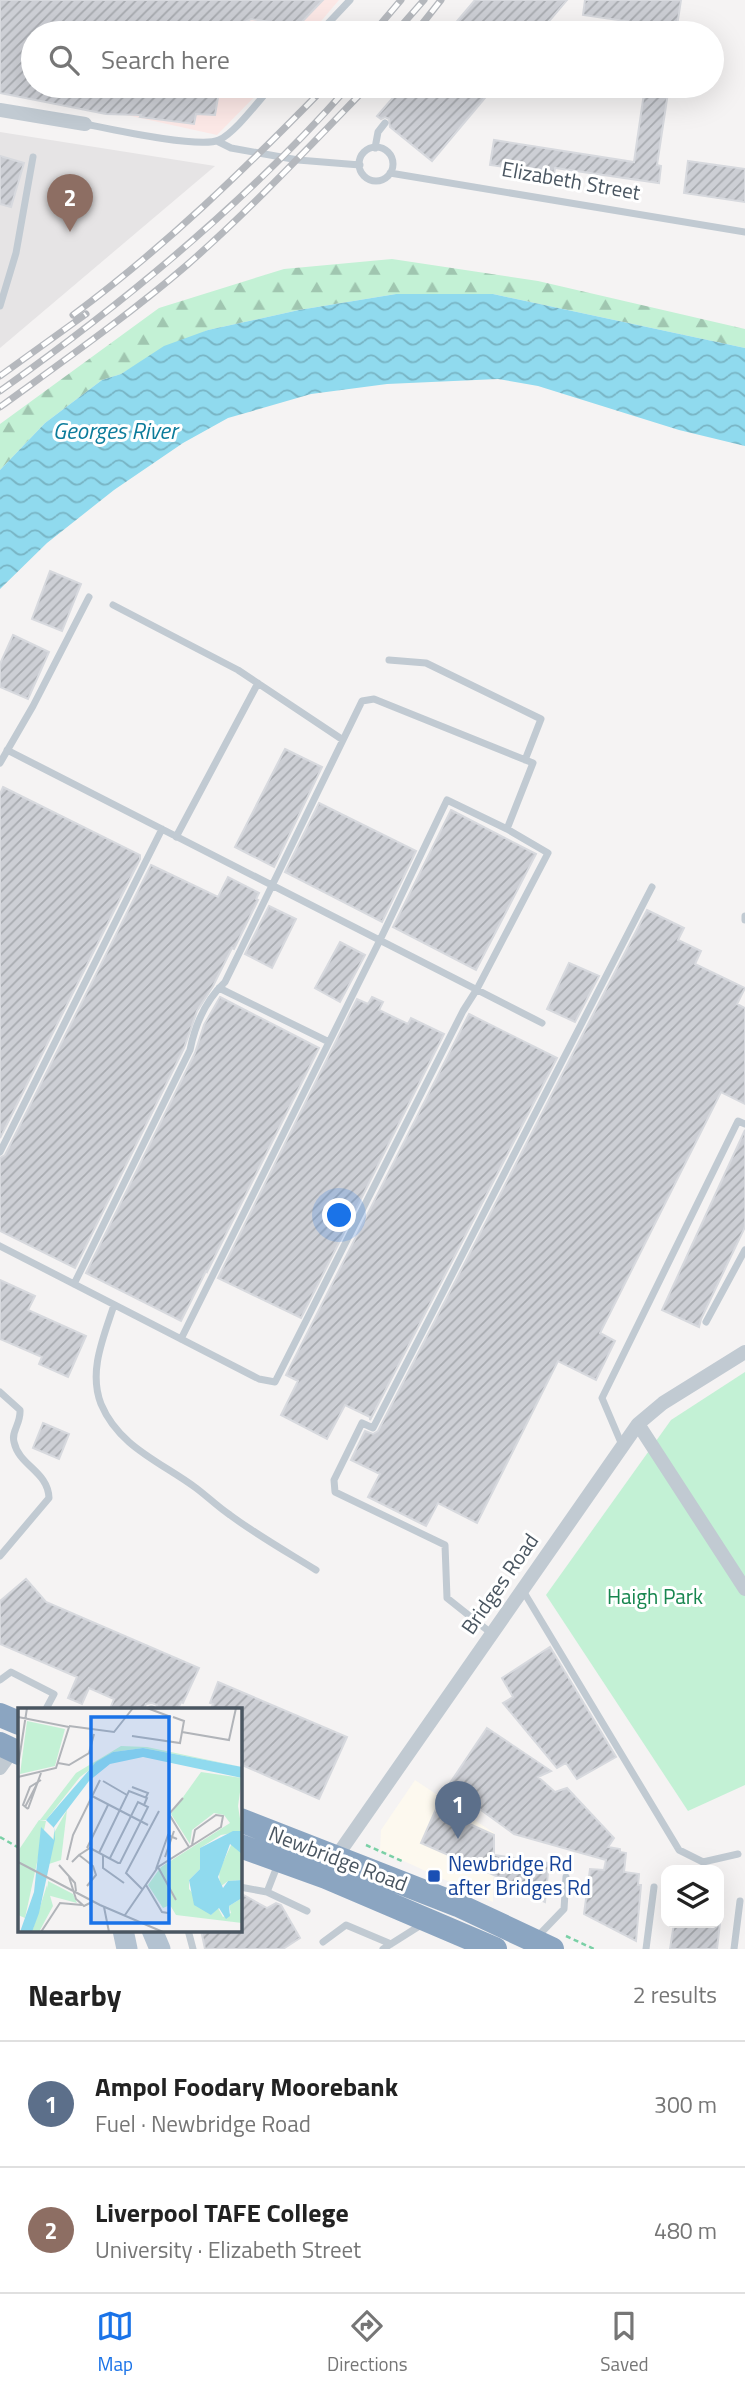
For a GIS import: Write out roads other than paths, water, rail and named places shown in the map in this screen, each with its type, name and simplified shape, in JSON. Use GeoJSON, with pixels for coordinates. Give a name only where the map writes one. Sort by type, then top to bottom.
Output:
{"type":"FeatureCollection","features":[{"type":"Feature","properties":{"kind":"highway"},"geometry":{"type":"LineString","coordinates":[[0,1714],[18,1723]]}},
{"type":"Feature","properties":{"kind":"highway","name":"Newbridge Road"},"geometry":{"type":"LineString","coordinates":[[242,1821],[428,1920],[495,1949]]}},
{"type":"Feature","properties":{"kind":"highway","name":"Newbridge Road"},"geometry":{"type":"LineString","coordinates":[[242,1847],[280,1860],[330,1867],[458,1905],[543,1945]]}},
{"type":"Feature","properties":{"kind":"main road"},"geometry":{"type":"LineString","coordinates":[[151,1932],[160,1949]]}},
{"type":"Feature","properties":{"kind":"street"},"geometry":{"type":"LineString","coordinates":[[0,110],[85,124]]}},
{"type":"Feature","properties":{"kind":"street","name":"Bridges Road"},"geometry":{"type":"LineString","coordinates":[[330,1867],[638,1424],[663,1404],[745,1352]]}},
{"type":"Feature","properties":{"kind":"street"},"geometry":{"type":"LineString","coordinates":[[638,1424],[745,1589]]}},
{"type":"Feature","properties":{"kind":"lane"},"geometry":{"type":"LineString","coordinates":[[330,21],[346,3]]}},
{"type":"Feature","properties":{"kind":"lane"},"geometry":{"type":"LineString","coordinates":[[85,124],[194,142],[217,141],[227,135],[261,98]]}},
{"type":"Feature","properties":{"kind":"lane"},"geometry":{"type":"LineString","coordinates":[[375,148],[378,132],[385,122]]}},
{"type":"Feature","properties":{"kind":"lane"},"geometry":{"type":"LineString","coordinates":[[217,141],[231,148],[298,160],[360,165]]}},
{"type":"Feature","properties":{"kind":"lane"},"geometry":{"type":"LineString","coordinates":[[375,148],[385,150],[392,158],[390,173],[383,179],[372,180],[363,175],[360,165],[365,151],[375,148]]}},
{"type":"Feature","properties":{"kind":"lane"},"geometry":{"type":"LineString","coordinates":[[0,306],[16,253],[33,157]]}},
{"type":"Feature","properties":{"kind":"lane","name":"Elizabeth Street"},"geometry":{"type":"LineString","coordinates":[[390,173],[745,232]]}},
{"type":"Feature","properties":{"kind":"lane"},"geometry":{"type":"LineString","coordinates":[[0,763],[89,597]]}},
{"type":"Feature","properties":{"kind":"lane"},"geometry":{"type":"LineString","coordinates":[[113,605],[238,670],[343,740]]}},
{"type":"Feature","properties":{"kind":"lane"},"geometry":{"type":"LineString","coordinates":[[389,660],[426,663],[541,719],[525,760]]}},
{"type":"Feature","properties":{"kind":"lane"},"geometry":{"type":"LineString","coordinates":[[176,837],[258,683]]}},
{"type":"Feature","properties":{"kind":"lane"},"geometry":{"type":"LineString","coordinates":[[74,1284],[190,1050],[193,1033],[213,993],[225,982],[362,701],[374,699],[533,763],[507,829]]}},
{"type":"Feature","properties":{"kind":"lane"},"geometry":{"type":"LineString","coordinates":[[7,751],[542,1023]]}},
{"type":"Feature","properties":{"kind":"lane"},"geometry":{"type":"LineString","coordinates":[[0,1246],[114,1305],[259,1379],[275,1382],[456,1024],[548,853],[507,829],[447,800],[181,1339]]}},
{"type":"Feature","properties":{"kind":"lane"},"geometry":{"type":"LineString","coordinates":[[0,1152],[162,829]]}},
{"type":"Feature","properties":{"kind":"lane"},"geometry":{"type":"LineString","coordinates":[[491,1633],[447,1598],[445,1545],[335,1492],[334,1480],[362,1423],[373,1428],[652,887]]}},
{"type":"Feature","properties":{"kind":"lane"},"geometry":{"type":"LineString","coordinates":[[219,988],[329,1042]]}},
{"type":"Feature","properties":{"kind":"lane"},"geometry":{"type":"LineString","coordinates":[[623,1445],[602,1398],[738,1121],[745,1124]]}},
{"type":"Feature","properties":{"kind":"lane"},"geometry":{"type":"LineString","coordinates":[[706,1322],[745,1250]]}},
{"type":"Feature","properties":{"kind":"lane"},"geometry":{"type":"LineString","coordinates":[[114,1305],[99,1349],[96,1373],[100,1402],[115,1430],[144,1455],[195,1487],[230,1515],[316,1570]]}},
{"type":"Feature","properties":{"kind":"lane"},"geometry":{"type":"LineString","coordinates":[[0,1392],[20,1410],[20,1420],[13,1434],[14,1445],[19,1455],[46,1481],[49,1498],[0,1556]]}},
{"type":"Feature","properties":{"kind":"lane"},"geometry":{"type":"LineString","coordinates":[[522,1589],[679,1850],[703,1862],[738,1854]]}},
{"type":"Feature","properties":{"kind":"lane"},"geometry":{"type":"LineString","coordinates":[[0,1680],[12,1672],[54,1694],[47,1708]]}},
{"type":"Feature","properties":{"kind":"lane"},"geometry":{"type":"LineString","coordinates":[[267,1892],[280,1860]]}},
{"type":"Feature","properties":{"kind":"lane"},"geometry":{"type":"LineString","coordinates":[[543,1945],[564,1909],[566,1877]]}},
{"type":"Feature","properties":{"kind":"lane"},"geometry":{"type":"LineString","coordinates":[[242,1887],[267,1892],[307,1911]]}},
{"type":"Feature","properties":{"kind":"lane"},"geometry":{"type":"LineString","coordinates":[[646,1949],[654,1887]]}},
{"type":"Feature","properties":{"kind":"lane"},"geometry":{"type":"LineString","coordinates":[[734,1949],[740,1901]]}},
{"type":"Feature","properties":{"kind":"lane"},"geometry":{"type":"LineString","coordinates":[[323,1942],[346,1925],[387,1947],[428,1920]]}},
{"type":"Feature","properties":{"kind":"lane"},"geometry":{"type":"LineString","coordinates":[[189,1932],[193,1949]]}},
{"type":"Feature","properties":{"kind":"water","name":"Georges River"},"geometry":{"type":"Polygon","coordinates":[[[396,294],[493,294],[745,348],[745,446],[679,430],[538,386],[498,379],[387,384],[311,394],[228,418],[183,443],[114,490],[47,543],[0,589],[0,470],[45,423],[102,380],[121,374],[164,346],[208,330],[299,310],[396,294]]]}},
{"type":"Feature","properties":{"kind":"railway"},"geometry":{"type":"LineString","coordinates":[[383,21],[401,0]]}},
{"type":"Feature","properties":{"kind":"railway"},"geometry":{"type":"LineString","coordinates":[[406,21],[424,0]]}},
{"type":"Feature","properties":{"kind":"railway"},"geometry":{"type":"LineString","coordinates":[[424,21],[441,0]]}},
{"type":"Feature","properties":{"kind":"railway"},"geometry":{"type":"LineString","coordinates":[[73,315],[141,262],[266,147],[314,98]]}},
{"type":"Feature","properties":{"kind":"railway"},"geometry":{"type":"LineString","coordinates":[[0,391],[93,322],[183,249],[269,170],[338,98]]}},
{"type":"Feature","properties":{"kind":"railway"},"geometry":{"type":"LineString","coordinates":[[0,407],[119,320],[187,265],[257,200],[357,98]]}},
{"type":"Feature","properties":{"kind":"railway"},"geometry":{"type":"LineString","coordinates":[[0,376],[86,314]]}},
{"type":"Feature","properties":{"kind":"place","name":"Liverpool TAFE College"},"geometry":{"type":"Point","coordinates":[70,232]}},
{"type":"Feature","properties":{"kind":"place","name":"Ampol Foodary Moorebank"},"geometry":{"type":"Point","coordinates":[458,1839]}},
{"type":"Feature","properties":{"kind":"place","name":"Newbridge Rd after Bridges Rd"},"geometry":{"type":"Point","coordinates":[434,1876]}},
{"type":"Feature","properties":{"kind":"park label","name":"Haigh Park"},"geometry":{"type":"Point","coordinates":[655,1597]}}]}
